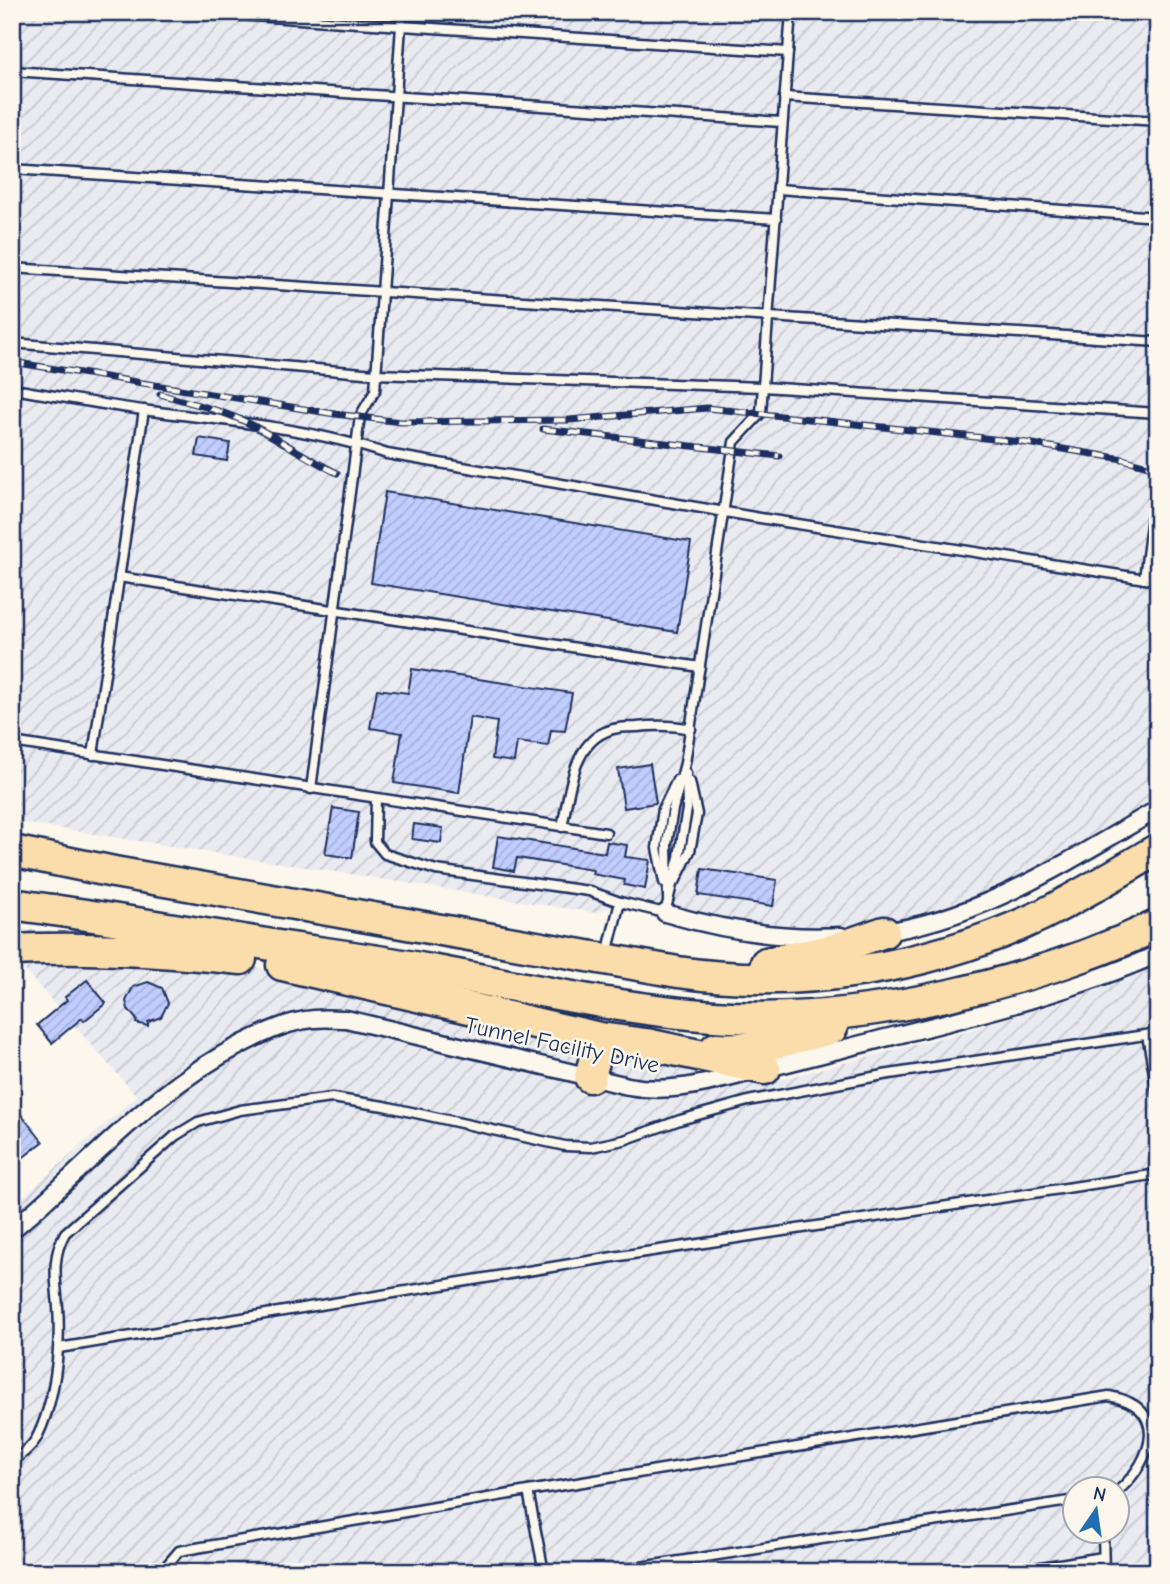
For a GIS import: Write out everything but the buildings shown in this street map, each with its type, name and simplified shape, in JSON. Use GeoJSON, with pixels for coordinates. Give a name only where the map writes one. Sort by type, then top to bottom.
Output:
{"type":"FeatureCollection","features":[{"type":"Feature","properties":{"kind":"highway"},"geometry":{"type":"LineString","coordinates":[[12,851],[114,872],[701,976],[754,979],[833,975],[947,951],[1016,926],[1075,897],[1158,849]]}},
{"type":"Feature","properties":{"kind":"highway"},"geometry":{"type":"LineString","coordinates":[[12,861],[114,872]]}},
{"type":"Feature","properties":{"kind":"highway"},"geometry":{"type":"LineString","coordinates":[[12,904],[429,969],[502,985]]}},
{"type":"Feature","properties":{"kind":"highway"},"geometry":{"type":"LineString","coordinates":[[258,960],[600,1038],[725,1049],[751,1047],[813,1033],[1069,961],[1158,925]]}},
{"type":"Feature","properties":{"kind":"highway"},"geometry":{"type":"LineString","coordinates":[[606,959],[631,954],[716,965],[759,964],[832,950],[894,931]]}},
{"type":"Feature","properties":{"kind":"highway"},"geometry":{"type":"LineString","coordinates":[[12,950],[88,948],[316,963],[502,985],[670,1012],[735,1018],[813,1016],[928,1000]]}},
{"type":"Feature","properties":{"kind":"highway"},"geometry":{"type":"LineString","coordinates":[[590,1077],[600,1038]]}},
{"type":"Feature","properties":{"kind":"highway"},"geometry":{"type":"LineString","coordinates":[[646,1044],[765,1069]]}},
{"type":"Feature","properties":{"kind":"street"},"geometry":{"type":"LineString","coordinates":[[666,906],[705,925],[772,936],[815,938],[894,931],[984,903],[1025,885],[1158,810]]}},
{"type":"Feature","properties":{"kind":"street","name":"Tunnel Facility Drive"},"geometry":{"type":"LineString","coordinates":[[12,1230],[125,1125],[176,1084],[220,1055],[275,1028],[314,1019],[346,1019],[640,1088],[672,1090],[765,1069],[1041,997],[1103,977],[1158,954]]}},
{"type":"Feature","properties":{"kind":"lane"},"geometry":{"type":"LineString","coordinates":[[195,12],[788,52]]}},
{"type":"Feature","properties":{"kind":"lane"},"geometry":{"type":"LineString","coordinates":[[311,789],[360,416],[375,391],[402,12]]}},
{"type":"Feature","properties":{"kind":"lane"},"geometry":{"type":"LineString","coordinates":[[666,906],[667,844],[691,729],[734,442],[761,412],[791,12]]}},
{"type":"Feature","properties":{"kind":"lane"},"geometry":{"type":"LineString","coordinates":[[12,71],[782,121]]}},
{"type":"Feature","properties":{"kind":"lane"},"geometry":{"type":"LineString","coordinates":[[784,97],[1158,121]]}},
{"type":"Feature","properties":{"kind":"lane"},"geometry":{"type":"LineString","coordinates":[[12,169],[775,219]]}},
{"type":"Feature","properties":{"kind":"lane"},"geometry":{"type":"LineString","coordinates":[[778,189],[1158,217]]}},
{"type":"Feature","properties":{"kind":"lane"},"geometry":{"type":"LineString","coordinates":[[12,268],[1158,342]]}},
{"type":"Feature","properties":{"kind":"lane"},"geometry":{"type":"LineString","coordinates":[[12,343],[375,374],[763,387],[1158,413]]}},
{"type":"Feature","properties":{"kind":"lane"},"geometry":{"type":"LineString","coordinates":[[12,389],[248,423],[357,444],[387,454],[1158,582]]}},
{"type":"Feature","properties":{"kind":"lane"},"geometry":{"type":"LineString","coordinates":[[93,755],[144,410]]}},
{"type":"Feature","properties":{"kind":"lane"},"geometry":{"type":"LineString","coordinates":[[1143,579],[1158,470]]}},
{"type":"Feature","properties":{"kind":"lane"},"geometry":{"type":"LineString","coordinates":[[119,577],[700,667]]}},
{"type":"Feature","properties":{"kind":"lane"},"geometry":{"type":"LineString","coordinates":[[562,827],[577,765],[592,741],[615,728],[670,724],[691,729]]}},
{"type":"Feature","properties":{"kind":"lane"},"geometry":{"type":"LineString","coordinates":[[12,742],[606,833]]}},
{"type":"Feature","properties":{"kind":"lane"},"geometry":{"type":"LineString","coordinates":[[666,906],[679,858],[687,809],[685,763]]}},
{"type":"Feature","properties":{"kind":"lane"},"geometry":{"type":"LineString","coordinates":[[376,799],[375,842],[385,854],[436,870],[589,891],[620,902],[666,906]]}},
{"type":"Feature","properties":{"kind":"lane"},"geometry":{"type":"LineString","coordinates":[[606,959],[620,902]]}},
{"type":"Feature","properties":{"kind":"lane"},"geometry":{"type":"LineString","coordinates":[[12,1462],[25,1453],[35,1441],[57,1370],[59,1348],[55,1261],[58,1246],[65,1233],[175,1136],[198,1122],[240,1110],[332,1098],[565,1146],[591,1147],[624,1140],[680,1120],[748,1101],[1022,1053],[1158,1033]]}},
{"type":"Feature","properties":{"kind":"lane"},"geometry":{"type":"LineString","coordinates":[[1147,1035],[1158,1095]]}},
{"type":"Feature","properties":{"kind":"lane"},"geometry":{"type":"LineString","coordinates":[[59,1348],[599,1259],[1158,1174]]}},
{"type":"Feature","properties":{"kind":"lane"},"geometry":{"type":"LineString","coordinates":[[162,1572],[179,1551],[1109,1396],[1125,1399],[1140,1407],[1149,1423],[1150,1449],[1132,1477]]}},
{"type":"Feature","properties":{"kind":"lane"},"geometry":{"type":"LineString","coordinates":[[528,1491],[544,1572]]}},
{"type":"Feature","properties":{"kind":"lane"},"geometry":{"type":"LineString","coordinates":[[608,1572],[1062,1502]]}},
{"type":"Feature","properties":{"kind":"lane"},"geometry":{"type":"LineString","coordinates":[[1103,1546],[1104,1572]]}},
{"type":"Feature","properties":{"kind":"lane"},"geometry":{"type":"LineString","coordinates":[[1010,1572],[1103,1557]]}},
{"type":"Feature","properties":{"kind":"shaded area"},"geometry":{"type":"Polygon","coordinates":[[[12,12],[1158,12],[1158,799],[1038,868],[978,894],[890,921],[817,929],[759,926],[631,898],[596,913],[12,821],[12,12]]]}},
{"type":"Feature","properties":{"kind":"shaded area"},"geometry":{"type":"Polygon","coordinates":[[[12,929],[87,932],[194,949],[421,1015],[674,1064],[781,1079],[952,1035],[1059,1003],[1158,965],[1158,1572],[12,1572],[12,1207],[137,1096],[12,956],[12,929]]]}},
{"type":"Feature","properties":{"kind":"railway"},"geometry":{"type":"LineString","coordinates":[[12,362],[335,414],[401,422],[569,420],[707,408],[1021,442],[1123,459],[1158,469]]}},
{"type":"Feature","properties":{"kind":"railway"},"geometry":{"type":"LineString","coordinates":[[160,394],[239,419],[337,473]]}},
{"type":"Feature","properties":{"kind":"railway"},"geometry":{"type":"LineString","coordinates":[[543,429],[779,456]]}}]}
